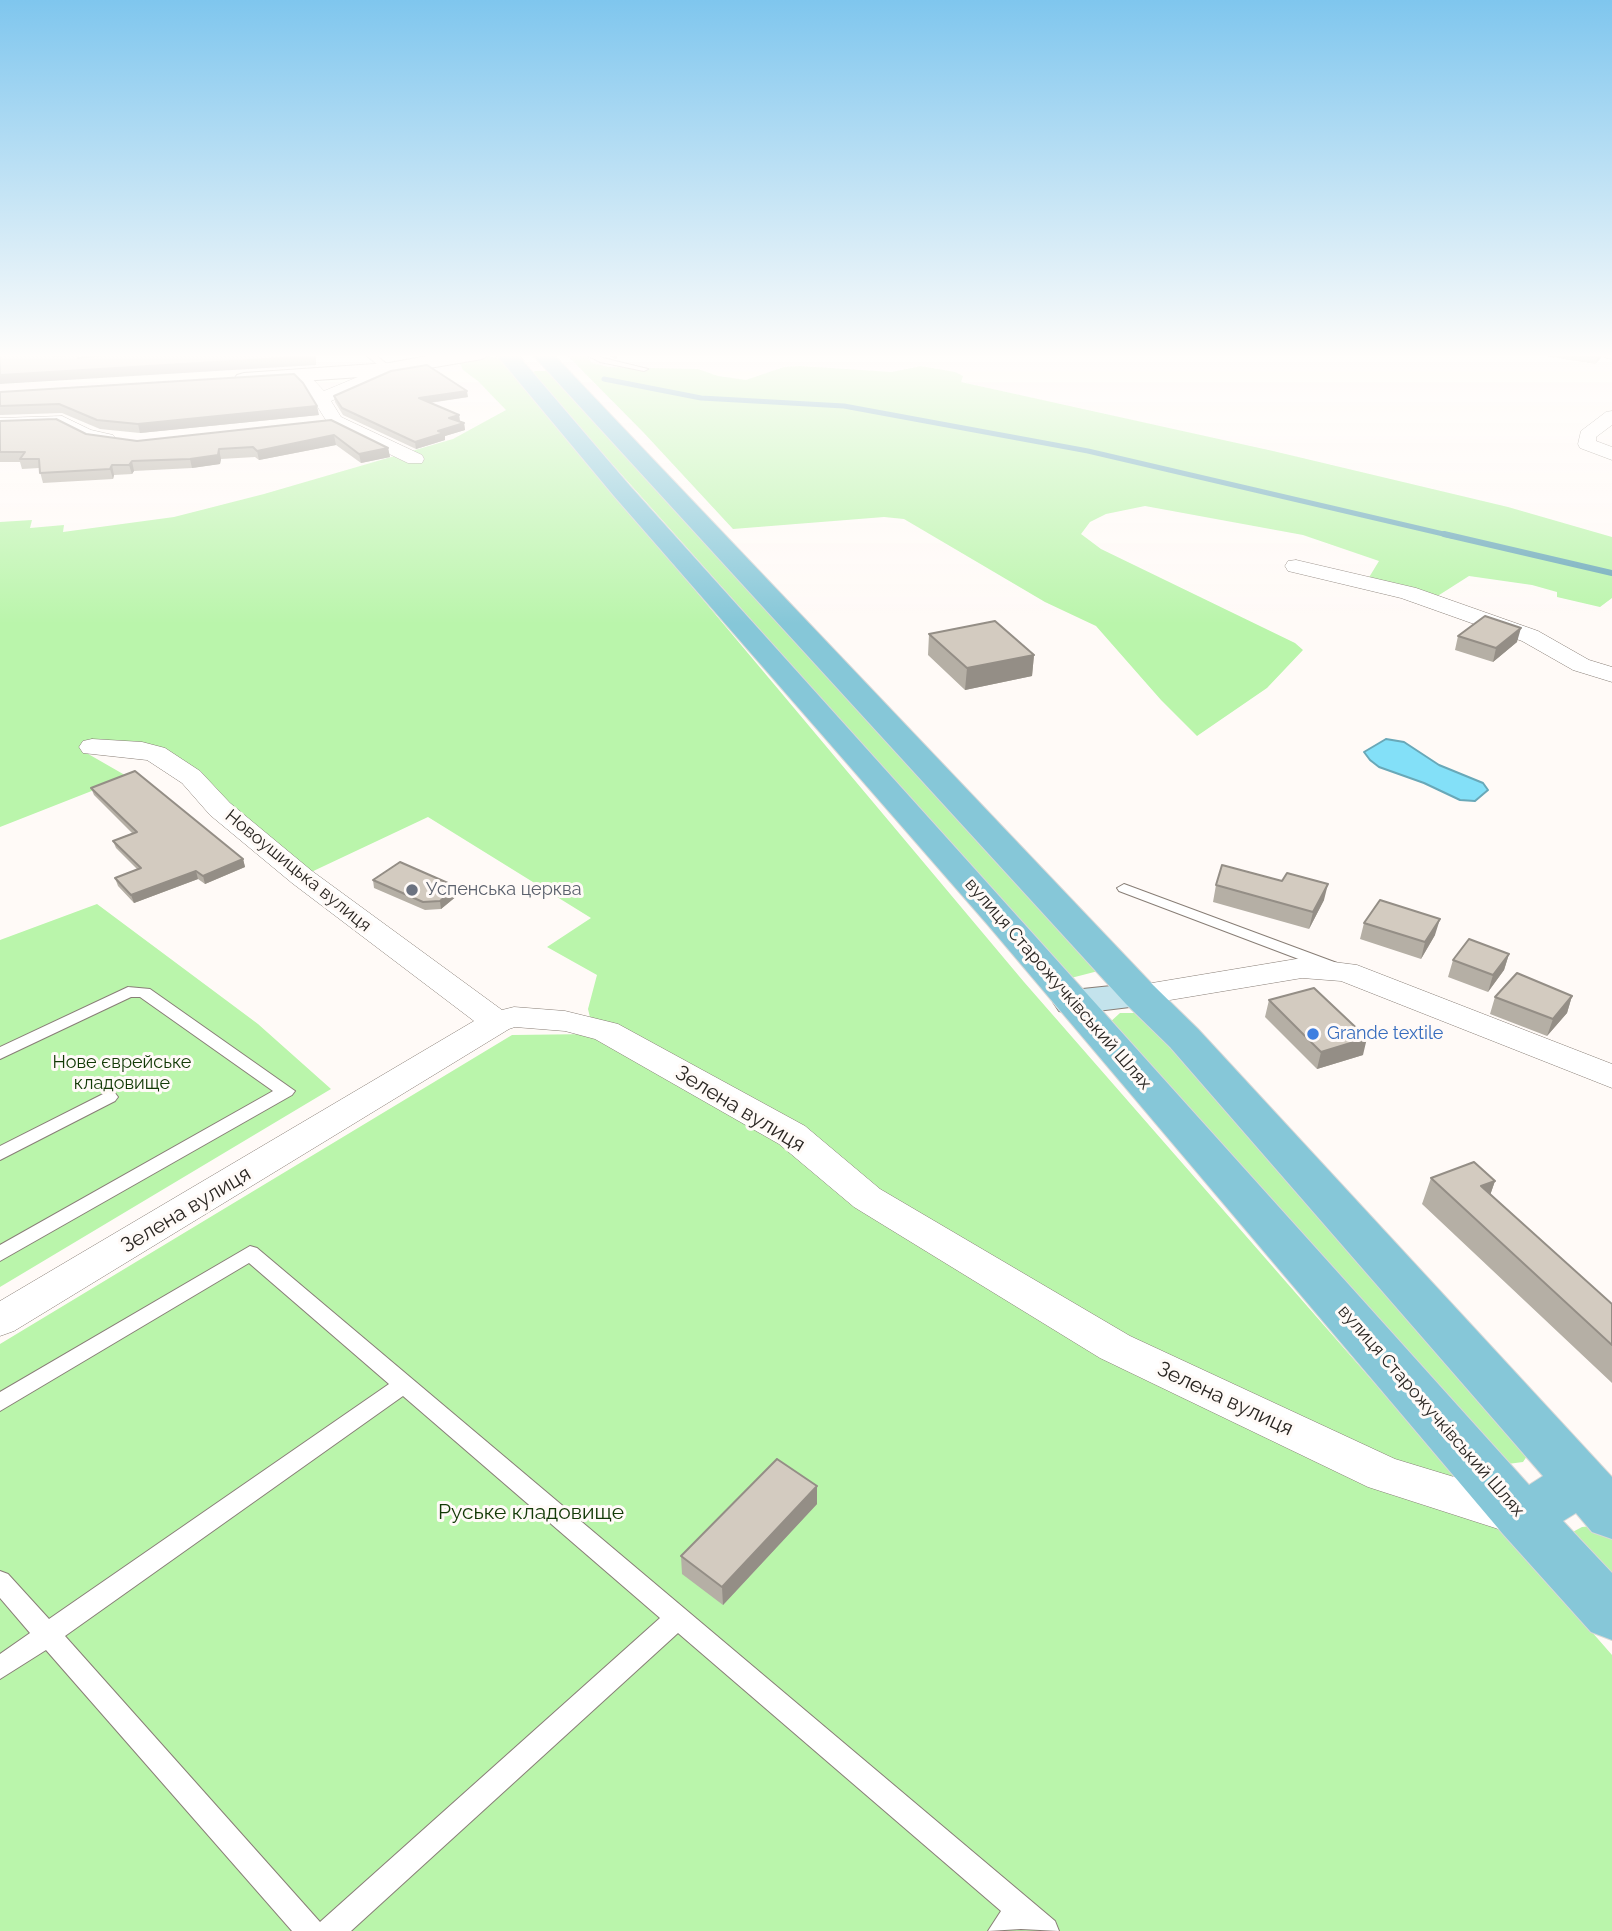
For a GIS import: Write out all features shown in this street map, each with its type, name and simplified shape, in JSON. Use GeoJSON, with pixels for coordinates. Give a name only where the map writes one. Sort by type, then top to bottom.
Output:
{"type":"FeatureCollection","features":[{"type":"Feature","properties":{"kind":"main road","name":"вулиця Старожучківський Шлях"},"geometry":{"type":"LineString","coordinates":[[593,443],[622,491],[1523,1517],[1612,1614]]}},
{"type":"Feature","properties":{"kind":"main road"},"geometry":{"type":"LineString","coordinates":[[620,443],[1140,995],[1194,1048],[1596,1498],[1523,1517]]}},
{"type":"Feature","properties":{"kind":"main road"},"geometry":{"type":"LineString","coordinates":[[1073,1002],[1140,995]]}},
{"type":"Feature","properties":{"kind":"street"},"geometry":{"type":"LineString","coordinates":[[382,443],[415,459]]}},
{"type":"Feature","properties":{"kind":"street"},"geometry":{"type":"LineString","coordinates":[[1587,443],[1612,454]]}},
{"type":"Feature","properties":{"kind":"street"},"geometry":{"type":"LineString","coordinates":[[1296,566],[1408,593],[1530,636],[1581,665],[1612,675]]}},
{"type":"Feature","properties":{"kind":"street","name":"Новоушицька вулиця"},"geometry":{"type":"LineString","coordinates":[[92,747],[142,750],[156,754],[191,777],[220,809],[302,877],[497,1022]]}},
{"type":"Feature","properties":{"kind":"street"},"geometry":{"type":"LineString","coordinates":[[1140,995],[1302,968],[1346,972],[1612,1077]]}},
{"type":"Feature","properties":{"kind":"street","name":"Зелена вулиця"},"geometry":{"type":"LineString","coordinates":[[0,1320],[497,1022],[514,1017],[565,1021],[606,1031],[792,1135],[867,1198],[1115,1347],[1384,1474],[1523,1517]]}},
{"type":"Feature","properties":{"kind":"lane"},"geometry":{"type":"LineString","coordinates":[[1124,888],[1346,972]]}},
{"type":"Feature","properties":{"kind":"lane"},"geometry":{"type":"LineString","coordinates":[[0,1054],[128,992],[144,992],[286,1091],[0,1254]]}},
{"type":"Feature","properties":{"kind":"lane"},"geometry":{"type":"LineString","coordinates":[[0,1154],[109,1097]]}},
{"type":"Feature","properties":{"kind":"lane"},"geometry":{"type":"LineString","coordinates":[[0,1402],[250,1253],[1045,1931]]}},
{"type":"Feature","properties":{"kind":"lane"},"geometry":{"type":"LineString","coordinates":[[0,1668],[404,1384]]}},
{"type":"Feature","properties":{"kind":"lane"},"geometry":{"type":"LineString","coordinates":[[0,1581],[310,1931]]}},
{"type":"Feature","properties":{"kind":"lane"},"geometry":{"type":"LineString","coordinates":[[330,1931],[678,1617]]}},
{"type":"Feature","properties":{"kind":"lane"},"geometry":{"type":"LineString","coordinates":[[1002,1931],[1019,1910]]}},
{"type":"Feature","properties":{"kind":"green space","name":"Руське кладовище"},"geometry":{"type":"Polygon","coordinates":[[[439,443],[572,443],[1024,982],[1612,1655],[1612,1931],[0,1931],[0,1344],[512,1035],[594,1034],[588,1009],[597,975],[547,947],[591,918],[428,817],[307,874],[162,752],[83,751],[130,778],[0,827],[0,522],[32,520],[30,528],[64,525],[63,532],[174,517],[439,443]]]}},
{"type":"Feature","properties":{"kind":"green space"},"geometry":{"type":"Polygon","coordinates":[[[594,443],[614,443],[1102,970],[1071,978],[594,443]]]}},
{"type":"Feature","properties":{"kind":"green space"},"geometry":{"type":"Polygon","coordinates":[[[653,443],[1237,443],[1508,507],[1612,537],[1612,598],[1600,607],[1557,597],[1557,592],[1532,585],[1469,576],[1436,597],[1368,579],[1379,561],[1303,535],[1145,506],[1106,514],[1090,522],[1081,534],[1101,549],[1295,643],[1303,650],[1267,688],[1197,736],[1161,700],[1096,626],[1045,602],[904,519],[884,517],[733,529],[653,443]]]}},
{"type":"Feature","properties":{"kind":"green space","name":"Нове єврейське кладовище"},"geometry":{"type":"Polygon","coordinates":[[[97,904],[258,1024],[331,1089],[0,1287],[0,940],[97,904]]]}},
{"type":"Feature","properties":{"kind":"green space"},"geometry":{"type":"Polygon","coordinates":[[[1120,1013],[1143,1013],[1533,1447],[1523,1462],[1500,1465],[1109,1023],[1120,1013]]]}},
{"type":"Feature","properties":{"kind":"green space"},"geometry":{"type":"Polygon","coordinates":[[[1603,1525],[1612,1535],[1612,1584],[1567,1535],[1582,1527],[1603,1525]]]}},
{"type":"Feature","properties":{"kind":"water"},"geometry":{"type":"Polygon","coordinates":[[[1386,739],[1404,742],[1439,765],[1483,783],[1488,790],[1475,801],[1460,800],[1424,783],[1379,767],[1364,752],[1386,739]]]}},
{"type":"Feature","properties":{"kind":"building"},"geometry":{"type":"Polygon","coordinates":[[[0,443],[295,443],[257,451],[253,447],[219,449],[218,455],[190,459],[132,461],[129,465],[112,465],[110,469],[40,473],[39,459],[20,459],[25,452],[0,452],[0,443]]]}},
{"type":"Feature","properties":{"kind":"building"},"geometry":{"type":"Polygon","coordinates":[[[345,443],[378,443],[388,448],[359,454],[345,443]]]}},
{"type":"Feature","properties":{"kind":"building"},"geometry":{"type":"Polygon","coordinates":[[[1485,616],[1521,628],[1496,648],[1458,636],[1485,616]]]}},
{"type":"Feature","properties":{"kind":"building"},"geometry":{"type":"Polygon","coordinates":[[[995,621],[1034,655],[967,668],[929,634],[995,621]]]}},
{"type":"Feature","properties":{"kind":"building"},"geometry":{"type":"Polygon","coordinates":[[[135,771],[243,859],[203,876],[196,871],[131,895],[115,878],[141,868],[113,841],[137,832],[91,788],[135,771]]]}},
{"type":"Feature","properties":{"kind":"building","name":"Успенська церква"},"geometry":{"type":"Polygon","coordinates":[[[400,862],[457,887],[440,901],[423,902],[373,880],[400,862]]]}},
{"type":"Feature","properties":{"kind":"building"},"geometry":{"type":"Polygon","coordinates":[[[1222,865],[1282,881],[1287,873],[1328,884],[1313,912],[1216,885],[1222,865]]]}},
{"type":"Feature","properties":{"kind":"building"},"geometry":{"type":"Polygon","coordinates":[[[1380,900],[1440,919],[1425,942],[1364,923],[1380,900]]]}},
{"type":"Feature","properties":{"kind":"building"},"geometry":{"type":"Polygon","coordinates":[[[1469,939],[1509,954],[1493,975],[1453,960],[1469,939]]]}},
{"type":"Feature","properties":{"kind":"building"},"geometry":{"type":"Polygon","coordinates":[[[1517,973],[1572,996],[1553,1019],[1495,997],[1517,973]]]}},
{"type":"Feature","properties":{"kind":"building"},"geometry":{"type":"Polygon","coordinates":[[[1314,988],[1367,1038],[1321,1052],[1269,1000],[1314,988]]]}},
{"type":"Feature","properties":{"kind":"building"},"geometry":{"type":"Polygon","coordinates":[[[1474,1162],[1495,1181],[1481,1186],[1612,1304],[1612,1345],[1431,1178],[1474,1162]]]}},
{"type":"Feature","properties":{"kind":"building"},"geometry":{"type":"Polygon","coordinates":[[[777,1459],[817,1486],[722,1587],[681,1556],[777,1459]]]}},
{"type":"Feature","properties":{"kind":"waterway"},"geometry":{"type":"LineString","coordinates":[[1045,443],[1452,536]]}},
{"type":"Feature","properties":{"kind":"waterway"},"geometry":{"type":"LineString","coordinates":[[1444,534],[1612,573]]}},
{"type":"Feature","properties":{"kind":"place","name":"Успенська церква"},"geometry":{"type":"Point","coordinates":[412,890]}},
{"type":"Feature","properties":{"kind":"place","name":"Grande textile"},"geometry":{"type":"Point","coordinates":[1313,1034]}}]}
